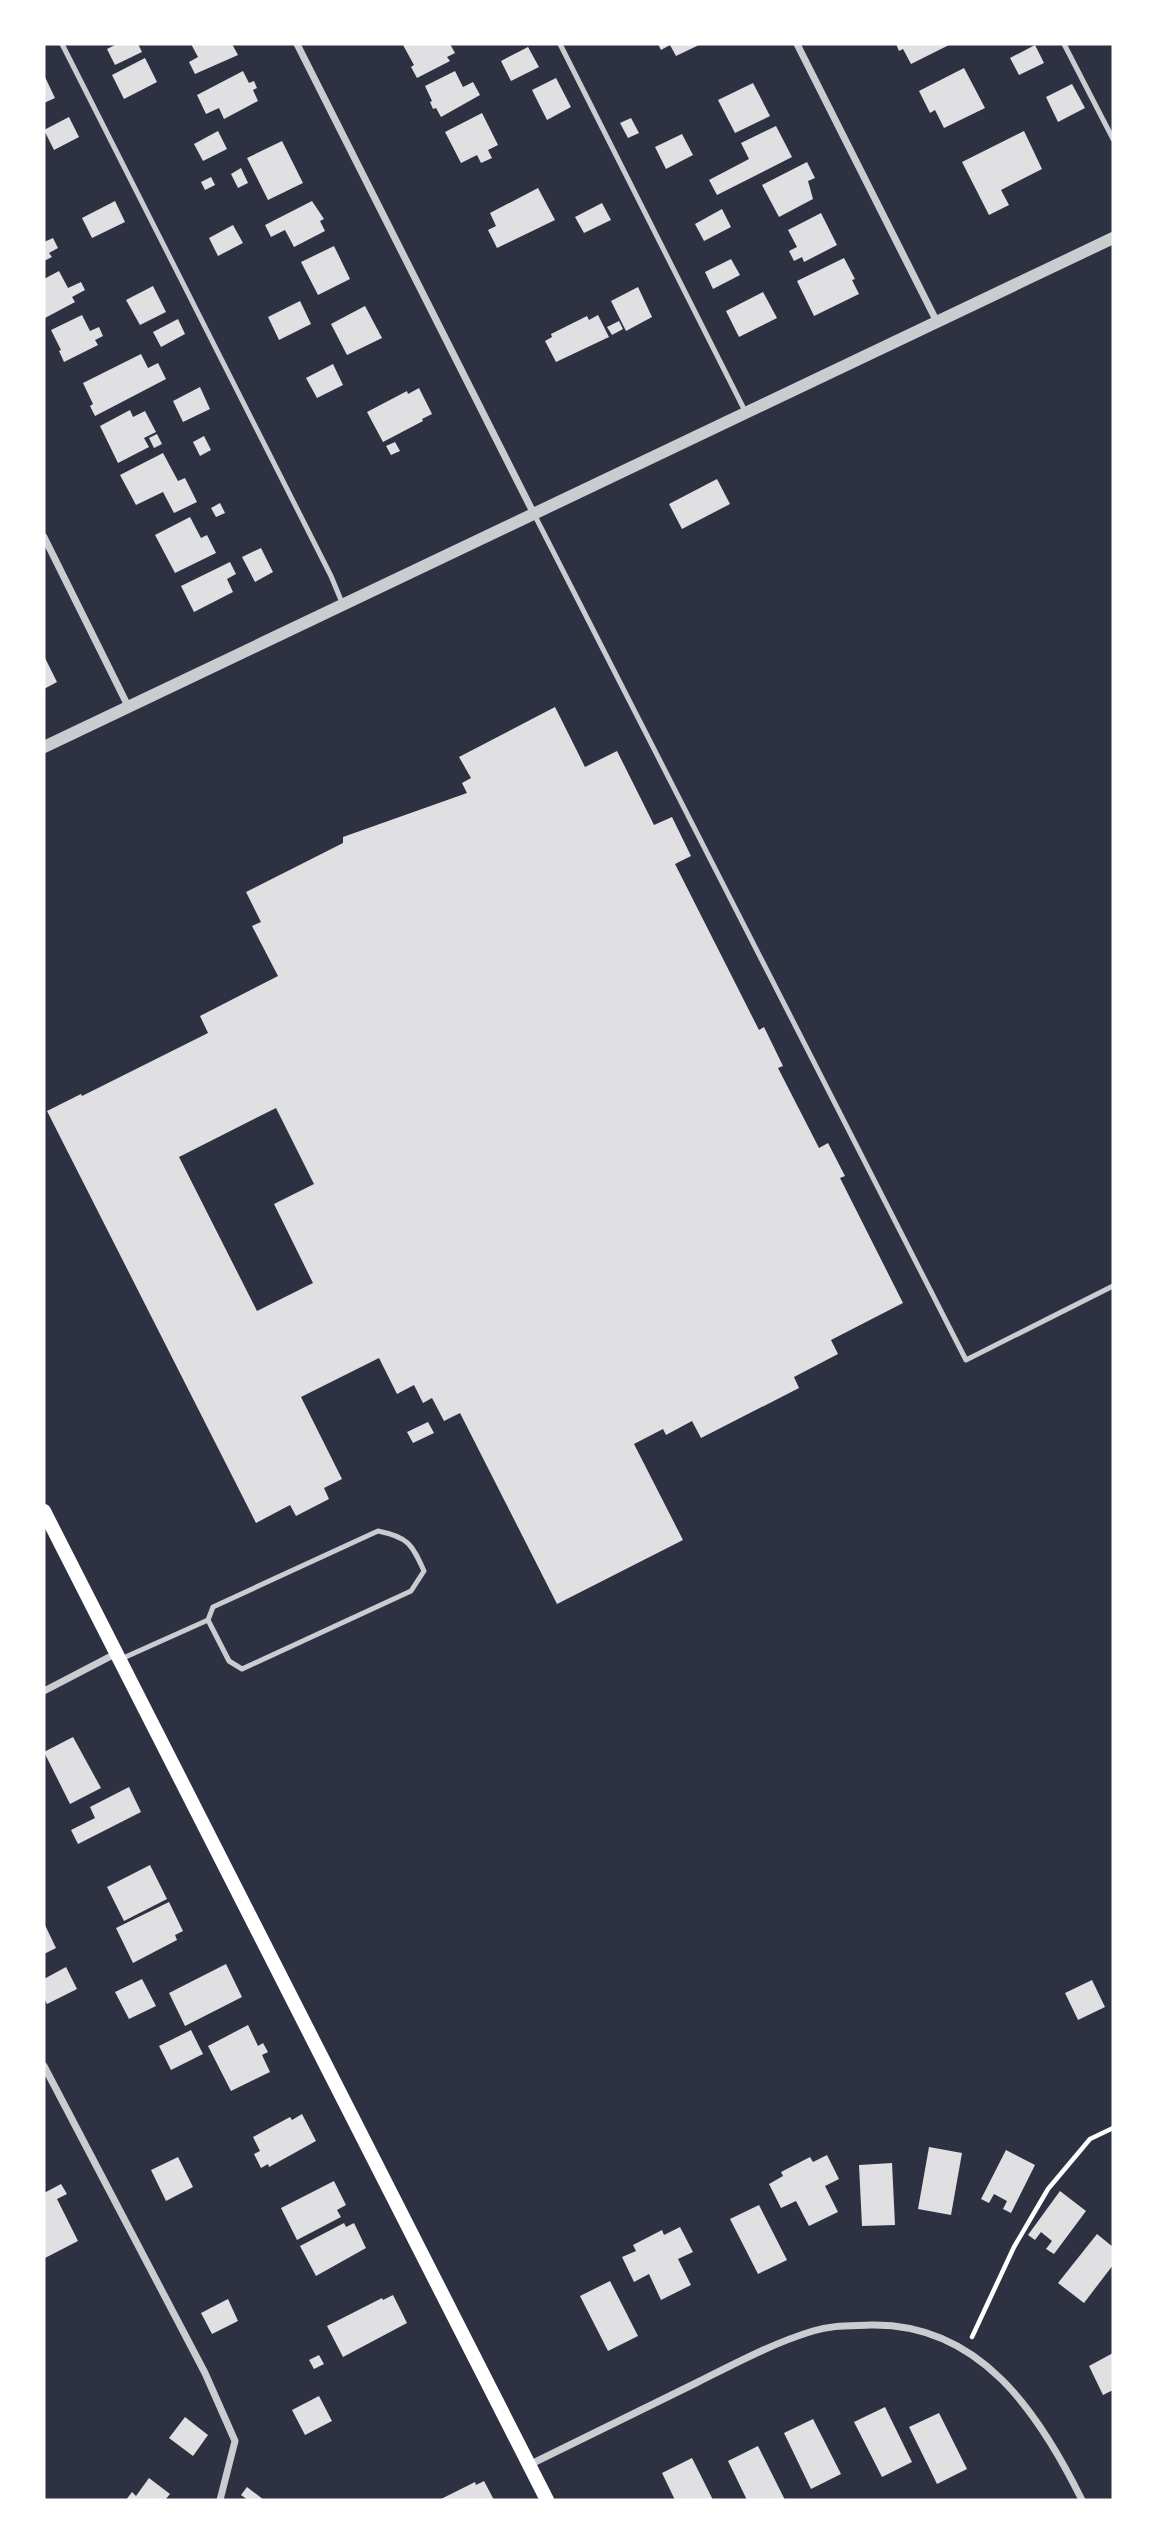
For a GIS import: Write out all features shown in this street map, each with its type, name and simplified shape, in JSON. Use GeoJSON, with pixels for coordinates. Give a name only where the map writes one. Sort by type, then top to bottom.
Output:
{"type":"FeatureCollection","features":[{"type":"Feature","properties":{"kind":"main road"},"geometry":{"type":"LineString","coordinates":[[44,1511],[547,2500]]}},
{"type":"Feature","properties":{"kind":"street"},"geometry":{"type":"LineString","coordinates":[[297,44],[534,514]]}},
{"type":"Feature","properties":{"kind":"street"},"geometry":{"type":"LineString","coordinates":[[797,44],[937,322]]}},
{"type":"Feature","properties":{"kind":"street"},"geometry":{"type":"LineString","coordinates":[[44,747],[1113,238]]}},
{"type":"Feature","properties":{"kind":"street"},"geometry":{"type":"LineString","coordinates":[[44,537],[128,706]]}},
{"type":"Feature","properties":{"kind":"street"},"geometry":{"type":"LineString","coordinates":[[44,1691],[117,1658]]}},
{"type":"Feature","properties":{"kind":"street"},"geometry":{"type":"LineString","coordinates":[[44,2066],[205,2373],[235,2441],[220,2500]]}},
{"type":"Feature","properties":{"kind":"street"},"geometry":{"type":"LineString","coordinates":[[529,2465],[743,2360],[814,2330],[840,2326],[886,2325],[927,2332],[953,2343],[991,2370],[1030,2409],[1059,2455],[1082,2500]]}},
{"type":"Feature","properties":{"kind":"lane"},"geometry":{"type":"LineString","coordinates":[[62,44],[325,564],[343,605]]}},
{"type":"Feature","properties":{"kind":"lane"},"geometry":{"type":"LineString","coordinates":[[560,44],[746,413]]}},
{"type":"Feature","properties":{"kind":"lane"},"geometry":{"type":"LineString","coordinates":[[1064,44],[1113,139]]}},
{"type":"Feature","properties":{"kind":"lane"},"geometry":{"type":"LineString","coordinates":[[534,514],[966,1360],[1113,1286]]}},
{"type":"Feature","properties":{"kind":"lane"},"geometry":{"type":"LineString","coordinates":[[117,1658],[208,1620],[213,1607],[378,1531],[400,1536],[414,1548],[424,1572],[411,1591],[242,1669],[229,1661],[208,1620]]}},
{"type":"Feature","properties":{"kind":"path"},"geometry":{"type":"LineString","coordinates":[[965,2351],[1014,2248],[1048,2189],[1090,2139],[1113,2128]]}},
{"type":"Feature","properties":{"kind":"building"},"geometry":{"type":"Polygon","coordinates":[[[117,44],[138,44],[142,52],[115,65],[107,49],[117,44]]]}},
{"type":"Feature","properties":{"kind":"building"},"geometry":{"type":"Polygon","coordinates":[[[191,44],[232,44],[238,55],[195,74],[189,62],[198,57],[191,44]]]}},
{"type":"Feature","properties":{"kind":"building"},"geometry":{"type":"Polygon","coordinates":[[[450,44],[455,53],[447,57],[450,61],[417,78],[411,67],[414,65],[403,45],[450,44]]]}},
{"type":"Feature","properties":{"kind":"building"},"geometry":{"type":"Polygon","coordinates":[[[658,44],[701,44],[676,56],[670,45],[661,50],[658,44]]]}},
{"type":"Feature","properties":{"kind":"building"},"geometry":{"type":"Polygon","coordinates":[[[896,44],[951,44],[911,64],[903,49],[899,51],[896,44]]]}},
{"type":"Feature","properties":{"kind":"building"},"geometry":{"type":"Polygon","coordinates":[[[1035,45],[1044,63],[1019,75],[1010,58],[1035,45]]]}},
{"type":"Feature","properties":{"kind":"building"},"geometry":{"type":"Polygon","coordinates":[[[528,47],[539,67],[511,81],[501,61],[528,47]]]}},
{"type":"Feature","properties":{"kind":"building"},"geometry":{"type":"Polygon","coordinates":[[[145,58],[157,82],[124,99],[112,75],[145,58]]]}},
{"type":"Feature","properties":{"kind":"building"},"geometry":{"type":"Polygon","coordinates":[[[964,68],[985,108],[944,128],[935,110],[930,113],[919,91],[964,68]]]}},
{"type":"Feature","properties":{"kind":"building"},"geometry":{"type":"Polygon","coordinates":[[[243,71],[249,83],[254,81],[257,88],[253,90],[258,101],[224,119],[219,108],[206,114],[197,95],[243,71]]]}},
{"type":"Feature","properties":{"kind":"building"},"geometry":{"type":"Polygon","coordinates":[[[455,71],[463,87],[473,82],[480,95],[441,117],[436,108],[433,109],[425,86],[455,71]]]}},
{"type":"Feature","properties":{"kind":"building"},"geometry":{"type":"Polygon","coordinates":[[[44,75],[55,98],[44,103],[44,75]]]}},
{"type":"Feature","properties":{"kind":"building"},"geometry":{"type":"Polygon","coordinates":[[[556,78],[571,107],[547,120],[532,90],[556,78]]]}},
{"type":"Feature","properties":{"kind":"building"},"geometry":{"type":"Polygon","coordinates":[[[753,83],[770,116],[735,133],[718,100],[753,83]]]}},
{"type":"Feature","properties":{"kind":"building"},"geometry":{"type":"Polygon","coordinates":[[[1072,84],[1085,108],[1058,122],[1046,97],[1072,84]]]}},
{"type":"Feature","properties":{"kind":"building"},"geometry":{"type":"Polygon","coordinates":[[[482,113],[498,145],[488,150],[492,158],[481,163],[477,155],[461,163],[445,132],[482,113]]]}},
{"type":"Feature","properties":{"kind":"building"},"geometry":{"type":"Polygon","coordinates":[[[69,117],[79,137],[54,150],[44,130],[69,117]]]}},
{"type":"Feature","properties":{"kind":"building"},"geometry":{"type":"Polygon","coordinates":[[[631,118],[639,133],[628,138],[620,123],[631,118]]]}},
{"type":"Feature","properties":{"kind":"building"},"geometry":{"type":"Polygon","coordinates":[[[776,126],[792,157],[717,195],[709,180],[749,159],[741,143],[776,126]]]}},
{"type":"Feature","properties":{"kind":"building"},"geometry":{"type":"Polygon","coordinates":[[[218,131],[227,149],[203,161],[194,144],[218,131]]]}},
{"type":"Feature","properties":{"kind":"building"},"geometry":{"type":"Polygon","coordinates":[[[1024,131],[1042,169],[1001,190],[1009,205],[989,215],[962,162],[1024,131]]]}},
{"type":"Feature","properties":{"kind":"building"},"geometry":{"type":"Polygon","coordinates":[[[682,134],[693,155],[666,169],[655,147],[682,134]]]}},
{"type":"Feature","properties":{"kind":"building"},"geometry":{"type":"Polygon","coordinates":[[[282,141],[303,183],[268,200],[247,158],[282,141]]]}},
{"type":"Feature","properties":{"kind":"building"},"geometry":{"type":"Polygon","coordinates":[[[807,162],[815,178],[808,181],[813,199],[779,217],[762,185],[807,162]]]}},
{"type":"Feature","properties":{"kind":"building"},"geometry":{"type":"Polygon","coordinates":[[[241,168],[248,183],[238,188],[231,174],[241,168]]]}},
{"type":"Feature","properties":{"kind":"building"},"geometry":{"type":"Polygon","coordinates":[[[211,177],[215,185],[205,190],[201,182],[211,177]]]}},
{"type":"Feature","properties":{"kind":"building"},"geometry":{"type":"Polygon","coordinates":[[[538,188],[555,220],[497,248],[488,230],[496,226],[490,213],[538,188]]]}},
{"type":"Feature","properties":{"kind":"building"},"geometry":{"type":"Polygon","coordinates":[[[115,201],[125,222],[92,238],[82,218],[115,201]]]}},
{"type":"Feature","properties":{"kind":"building"},"geometry":{"type":"Polygon","coordinates":[[[312,201],[324,219],[320,221],[325,231],[294,247],[285,230],[271,237],[265,225],[312,201]]]}},
{"type":"Feature","properties":{"kind":"building"},"geometry":{"type":"Polygon","coordinates":[[[602,203],[611,220],[584,233],[575,217],[602,203]]]}},
{"type":"Feature","properties":{"kind":"building"},"geometry":{"type":"Polygon","coordinates":[[[722,209],[731,227],[704,241],[695,224],[722,209]]]}},
{"type":"Feature","properties":{"kind":"building"},"geometry":{"type":"Polygon","coordinates":[[[821,213],[837,245],[804,262],[802,257],[794,261],[789,251],[797,247],[788,230],[821,213]]]}},
{"type":"Feature","properties":{"kind":"building"},"geometry":{"type":"Polygon","coordinates":[[[233,225],[243,243],[218,256],[209,238],[233,225]]]}},
{"type":"Feature","properties":{"kind":"building"},"geometry":{"type":"Polygon","coordinates":[[[53,238],[58,248],[49,253],[52,257],[44,261],[44,242],[53,238]]]}},
{"type":"Feature","properties":{"kind":"building"},"geometry":{"type":"Polygon","coordinates":[[[334,246],[350,279],[318,295],[301,262],[334,246]]]}},
{"type":"Feature","properties":{"kind":"building"},"geometry":{"type":"Polygon","coordinates":[[[844,258],[859,294],[814,316],[797,281],[844,258]]]}},
{"type":"Feature","properties":{"kind":"building"},"geometry":{"type":"Polygon","coordinates":[[[731,259],[740,275],[713,289],[705,272],[731,259]]]}},
{"type":"Feature","properties":{"kind":"building"},"geometry":{"type":"Polygon","coordinates":[[[59,271],[68,288],[81,282],[85,290],[72,297],[75,302],[45,318],[44,279],[59,271]]]}},
{"type":"Feature","properties":{"kind":"building"},"geometry":{"type":"Polygon","coordinates":[[[153,286],[166,312],[140,325],[126,300],[153,286]]]}},
{"type":"Feature","properties":{"kind":"building"},"geometry":{"type":"Polygon","coordinates":[[[638,287],[652,317],[626,331],[611,301],[638,287]]]}},
{"type":"Feature","properties":{"kind":"building"},"geometry":{"type":"Polygon","coordinates":[[[763,292],[777,318],[739,337],[726,311],[763,292]]]}},
{"type":"Feature","properties":{"kind":"building"},"geometry":{"type":"Polygon","coordinates":[[[300,301],[311,324],[279,340],[268,317],[300,301]]]}},
{"type":"Feature","properties":{"kind":"building"},"geometry":{"type":"Polygon","coordinates":[[[365,306],[382,338],[347,355],[331,324],[365,306]]]}},
{"type":"Feature","properties":{"kind":"building"},"geometry":{"type":"Polygon","coordinates":[[[82,315],[90,331],[99,327],[103,336],[95,340],[98,345],[64,362],[51,330],[82,315]]]}},
{"type":"Feature","properties":{"kind":"building"},"geometry":{"type":"Polygon","coordinates":[[[598,315],[609,337],[556,362],[545,341],[552,337],[551,334],[587,316],[589,320],[598,315]]]}},
{"type":"Feature","properties":{"kind":"building"},"geometry":{"type":"Polygon","coordinates":[[[178,319],[185,334],[161,347],[153,332],[178,319]]]}},
{"type":"Feature","properties":{"kind":"building"},"geometry":{"type":"Polygon","coordinates":[[[619,321],[623,329],[612,335],[607,327],[619,321]]]}},
{"type":"Feature","properties":{"kind":"building"},"geometry":{"type":"Polygon","coordinates":[[[141,354],[148,368],[158,363],[166,379],[95,416],[90,406],[93,404],[83,383],[141,354]]]}},
{"type":"Feature","properties":{"kind":"building"},"geometry":{"type":"Polygon","coordinates":[[[333,364],[343,385],[317,398],[306,378],[333,364]]]}},
{"type":"Feature","properties":{"kind":"building"},"geometry":{"type":"Polygon","coordinates":[[[200,387],[210,409],[183,422],[173,401],[200,387]]]}},
{"type":"Feature","properties":{"kind":"building"},"geometry":{"type":"Polygon","coordinates":[[[419,388],[432,414],[383,442],[367,412],[407,391],[408,394],[419,388]]]}},
{"type":"Feature","properties":{"kind":"building"},"geometry":{"type":"Polygon","coordinates":[[[130,410],[133,417],[145,411],[156,432],[144,438],[149,447],[118,463],[100,426],[130,410]]]}},
{"type":"Feature","properties":{"kind":"building"},"geometry":{"type":"Polygon","coordinates":[[[157,434],[162,444],[154,448],[149,438],[157,434]]]}},
{"type":"Feature","properties":{"kind":"building"},"geometry":{"type":"Polygon","coordinates":[[[204,436],[211,450],[200,456],[193,442],[204,436]]]}},
{"type":"Feature","properties":{"kind":"building"},"geometry":{"type":"Polygon","coordinates":[[[395,442],[400,451],[391,455],[386,446],[395,442]]]}},
{"type":"Feature","properties":{"kind":"building"},"geometry":{"type":"Polygon","coordinates":[[[163,453],[178,481],[185,478],[197,502],[174,513],[163,492],[136,505],[120,475],[163,453]]]}},
{"type":"Feature","properties":{"kind":"building"},"geometry":{"type":"Polygon","coordinates":[[[717,479],[730,504],[682,529],[669,504],[717,479]]]}},
{"type":"Feature","properties":{"kind":"building"},"geometry":{"type":"Polygon","coordinates":[[[220,503],[225,513],[216,517],[211,508],[220,503]]]}},
{"type":"Feature","properties":{"kind":"building"},"geometry":{"type":"Polygon","coordinates":[[[190,517],[201,538],[207,535],[216,553],[175,573],[155,535],[190,517]]]}},
{"type":"Feature","properties":{"kind":"building"},"geometry":{"type":"Polygon","coordinates":[[[261,548],[273,572],[255,582],[242,557],[261,548]]]}},
{"type":"Feature","properties":{"kind":"building"},"geometry":{"type":"Polygon","coordinates":[[[230,562],[236,574],[227,579],[233,592],[194,612],[181,586],[230,562]]]}},
{"type":"Feature","properties":{"kind":"building"},"geometry":{"type":"Polygon","coordinates":[[[44,656],[57,682],[44,689],[44,656]]]}},
{"type":"Feature","properties":{"kind":"building"},"geometry":{"type":"Polygon","coordinates":[[[555,707],[585,767],[617,751],[654,825],[672,817],[691,856],[675,864],[759,1030],[764,1027],[783,1066],[778,1068],[819,1148],[828,1143],[845,1176],[840,1178],[903,1303],[831,1340],[838,1354],[794,1377],[799,1388],[701,1438],[692,1421],[666,1435],[663,1429],[634,1444],[683,1540],[557,1604],[460,1413],[444,1421],[432,1398],[423,1403],[414,1385],[397,1394],[379,1358],[301,1397],[342,1479],[324,1488],[329,1499],[296,1516],[290,1505],[256,1523],[47,1111],[208,1033],[200,1016],[278,976],[252,926],[261,922],[246,892],[343,843],[343,837],[467,793],[462,783],[471,778],[459,757],[555,707]],[[276,1108],[179,1157],[257,1311],[313,1283],[274,1204],[314,1184],[276,1108]]]}},
{"type":"Feature","properties":{"kind":"building"},"geometry":{"type":"Polygon","coordinates":[[[428,1422],[434,1433],[413,1443],[407,1432],[428,1422]]]}},
{"type":"Feature","properties":{"kind":"building"},"geometry":{"type":"Polygon","coordinates":[[[73,1737],[101,1788],[70,1804],[44,1752],[73,1737]]]}},
{"type":"Feature","properties":{"kind":"building"},"geometry":{"type":"Polygon","coordinates":[[[129,1787],[141,1812],[78,1844],[71,1830],[95,1818],[90,1807],[129,1787]]]}},
{"type":"Feature","properties":{"kind":"building"},"geometry":{"type":"Polygon","coordinates":[[[150,1865],[167,1899],[124,1921],[107,1887],[150,1865]]]}},
{"type":"Feature","properties":{"kind":"building"},"geometry":{"type":"Polygon","coordinates":[[[169,1902],[183,1931],[175,1935],[177,1940],[133,1963],[116,1928],[169,1902]]]}},
{"type":"Feature","properties":{"kind":"building"},"geometry":{"type":"Polygon","coordinates":[[[44,1923],[56,1948],[44,1954],[44,1923]]]}},
{"type":"Feature","properties":{"kind":"building"},"geometry":{"type":"Polygon","coordinates":[[[226,1964],[242,1997],[185,2026],[169,1993],[226,1964]]]}},
{"type":"Feature","properties":{"kind":"building"},"geometry":{"type":"Polygon","coordinates":[[[66,1967],[77,1989],[47,2004],[44,1998],[44,1979],[66,1967]]]}},
{"type":"Feature","properties":{"kind":"building"},"geometry":{"type":"Polygon","coordinates":[[[142,1979],[156,2006],[129,2019],[115,1992],[142,1979]]]}},
{"type":"Feature","properties":{"kind":"building"},"geometry":{"type":"Polygon","coordinates":[[[1092,1980],[1105,2007],[1078,2020],[1065,1993],[1092,1980]]]}},
{"type":"Feature","properties":{"kind":"building"},"geometry":{"type":"Polygon","coordinates":[[[248,2025],[258,2046],[263,2043],[268,2052],[262,2055],[270,2072],[231,2091],[208,2046],[248,2025]]]}},
{"type":"Feature","properties":{"kind":"building"},"geometry":{"type":"Polygon","coordinates":[[[191,2030],[203,2054],[171,2070],[159,2046],[191,2030]]]}},
{"type":"Feature","properties":{"kind":"building"},"geometry":{"type":"Polygon","coordinates":[[[302,2114],[316,2141],[269,2167],[268,2164],[261,2168],[254,2154],[260,2151],[253,2137],[290,2117],[292,2120],[302,2114]]]}},
{"type":"Feature","properties":{"kind":"building"},"geometry":{"type":"Polygon","coordinates":[[[929,2147],[962,2153],[951,2215],[918,2209],[929,2147]]]}},
{"type":"Feature","properties":{"kind":"building"},"geometry":{"type":"Polygon","coordinates":[[[1006,2150],[1035,2165],[1011,2213],[1003,2209],[1007,2201],[994,2194],[989,2203],[981,2199],[1006,2150]]]}},
{"type":"Feature","properties":{"kind":"building"},"geometry":{"type":"Polygon","coordinates":[[[827,2155],[839,2179],[825,2186],[838,2212],[809,2226],[796,2201],[781,2208],[769,2184],[783,2176],[781,2172],[810,2157],[813,2162],[827,2155]]]}},
{"type":"Feature","properties":{"kind":"building"},"geometry":{"type":"Polygon","coordinates":[[[178,2157],[193,2187],[166,2201],[151,2170],[178,2157]]]}},
{"type":"Feature","properties":{"kind":"building"},"geometry":{"type":"Polygon","coordinates":[[[892,2163],[895,2225],[862,2226],[859,2165],[892,2163]]]}},
{"type":"Feature","properties":{"kind":"building"},"geometry":{"type":"Polygon","coordinates":[[[334,2181],[346,2205],[337,2210],[341,2217],[297,2240],[281,2208],[334,2181]]]}},
{"type":"Feature","properties":{"kind":"building"},"geometry":{"type":"Polygon","coordinates":[[[61,2184],[67,2194],[57,2199],[78,2241],[45,2258],[44,2193],[61,2184]]]}},
{"type":"Feature","properties":{"kind":"building"},"geometry":{"type":"Polygon","coordinates":[[[1060,2191],[1086,2211],[1054,2254],[1046,2249],[1052,2241],[1041,2232],[1035,2240],[1028,2235],[1060,2191]]]}},
{"type":"Feature","properties":{"kind":"building"},"geometry":{"type":"Polygon","coordinates":[[[759,2205],[787,2260],[758,2274],[730,2219],[759,2205]]]}},
{"type":"Feature","properties":{"kind":"building"},"geometry":{"type":"Polygon","coordinates":[[[344,2223],[346,2227],[354,2223],[366,2248],[316,2276],[300,2246],[344,2223]]]}},
{"type":"Feature","properties":{"kind":"building"},"geometry":{"type":"Polygon","coordinates":[[[680,2227],[693,2252],[678,2259],[691,2285],[661,2300],[649,2274],[634,2282],[622,2257],[636,2251],[633,2245],[662,2230],[664,2235],[680,2227]]]}},
{"type":"Feature","properties":{"kind":"building"},"geometry":{"type":"Polygon","coordinates":[[[1097,2234],[1113,2247],[1113,2265],[1084,2303],[1058,2283],[1097,2234]]]}},
{"type":"Feature","properties":{"kind":"building"},"geometry":{"type":"Polygon","coordinates":[[[610,2281],[638,2336],[608,2351],[580,2296],[610,2281]]]}},
{"type":"Feature","properties":{"kind":"building"},"geometry":{"type":"Polygon","coordinates":[[[393,2295],[407,2323],[343,2357],[327,2326],[393,2295]]]}},
{"type":"Feature","properties":{"kind":"building"},"geometry":{"type":"Polygon","coordinates":[[[228,2299],[238,2321],[212,2334],[201,2313],[228,2299]]]}},
{"type":"Feature","properties":{"kind":"building"},"geometry":{"type":"Polygon","coordinates":[[[1113,2353],[1113,2390],[1103,2395],[1089,2366],[1113,2353]]]}},
{"type":"Feature","properties":{"kind":"building"},"geometry":{"type":"Polygon","coordinates":[[[319,2355],[324,2364],[314,2369],[309,2360],[319,2355]]]}},
{"type":"Feature","properties":{"kind":"building"},"geometry":{"type":"Polygon","coordinates":[[[319,2396],[332,2421],[305,2435],[292,2410],[319,2396]]]}},
{"type":"Feature","properties":{"kind":"building"},"geometry":{"type":"Polygon","coordinates":[[[885,2407],[912,2462],[882,2477],[854,2422],[885,2407]]]}},
{"type":"Feature","properties":{"kind":"building"},"geometry":{"type":"Polygon","coordinates":[[[939,2413],[967,2469],[937,2484],[909,2427],[939,2413]]]}},
{"type":"Feature","properties":{"kind":"building"},"geometry":{"type":"Polygon","coordinates":[[[185,2417],[208,2435],[193,2456],[169,2438],[185,2417]]]}},
{"type":"Feature","properties":{"kind":"building"},"geometry":{"type":"Polygon","coordinates":[[[813,2419],[841,2474],[811,2489],[784,2433],[813,2419]]]}},
{"type":"Feature","properties":{"kind":"building"},"geometry":{"type":"Polygon","coordinates":[[[758,2446],[785,2500],[747,2500],[728,2461],[758,2446]]]}},
{"type":"Feature","properties":{"kind":"building"},"geometry":{"type":"Polygon","coordinates":[[[692,2458],[713,2500],[675,2500],[662,2473],[692,2458]]]}},
{"type":"Feature","properties":{"kind":"building"},"geometry":{"type":"Polygon","coordinates":[[[149,2478],[170,2494],[165,2500],[126,2500],[132,2492],[136,2496],[149,2478]]]}},
{"type":"Feature","properties":{"kind":"building"},"geometry":{"type":"Polygon","coordinates":[[[484,2481],[494,2500],[439,2500],[475,2482],[476,2485],[484,2481]]]}},
{"type":"Feature","properties":{"kind":"building"},"geometry":{"type":"Polygon","coordinates":[[[247,2487],[264,2500],[248,2500],[241,2495],[247,2487]]]}}]}
